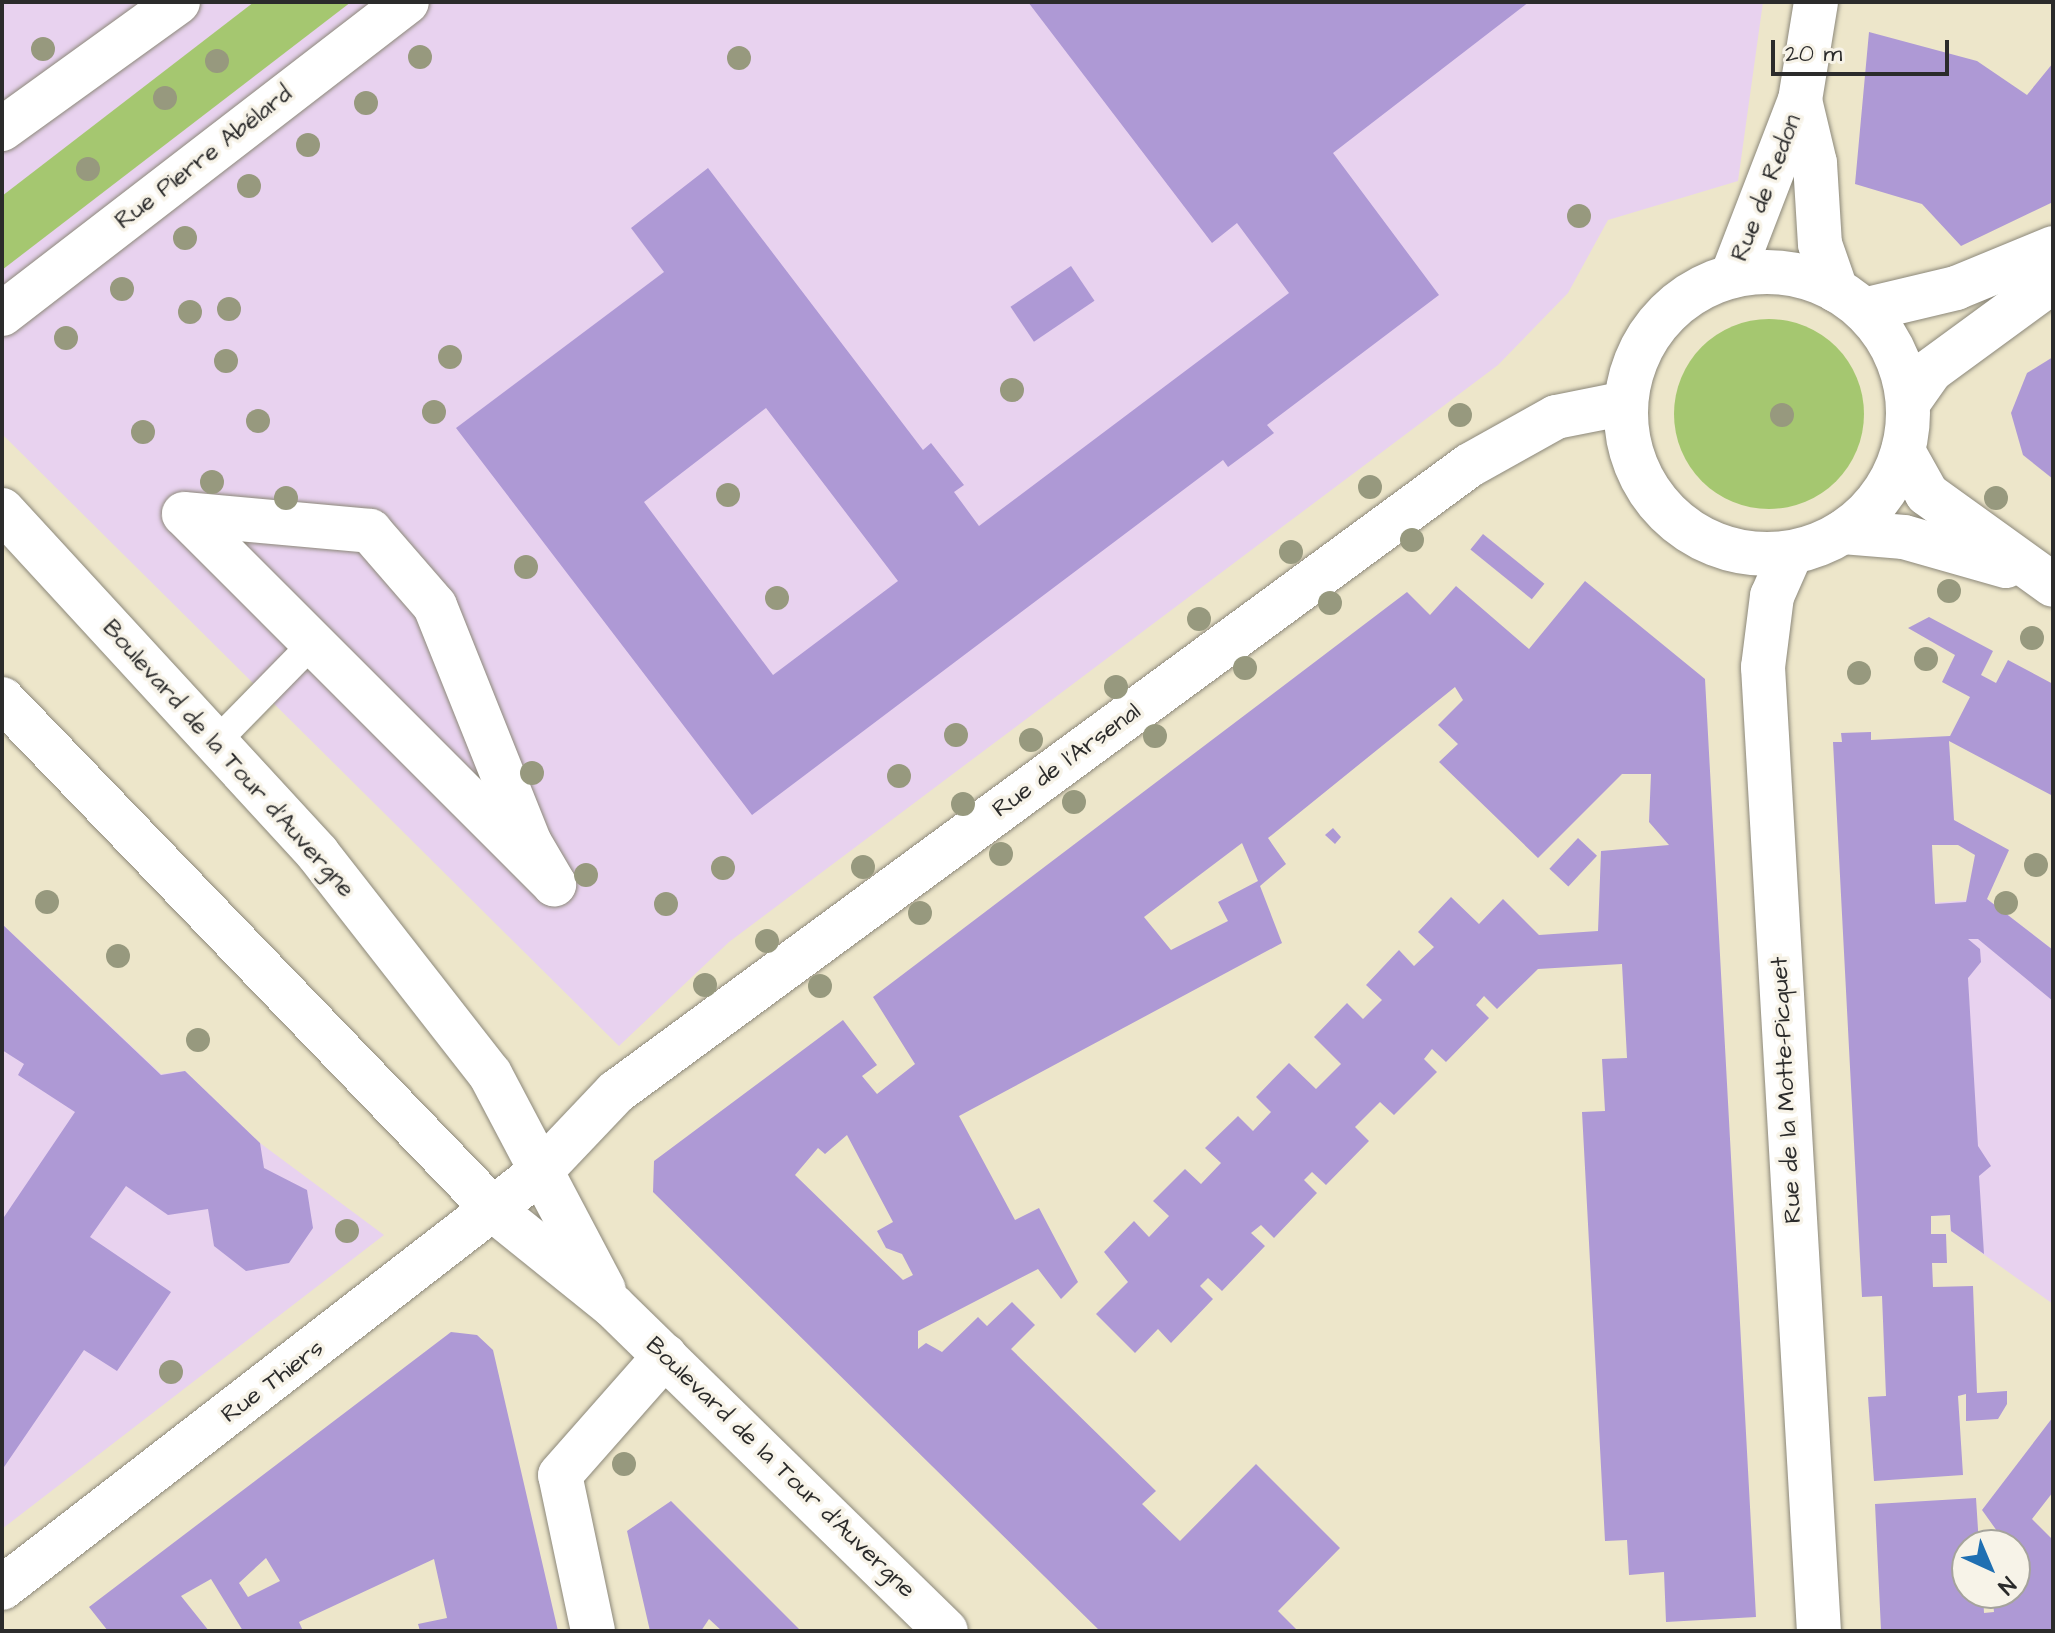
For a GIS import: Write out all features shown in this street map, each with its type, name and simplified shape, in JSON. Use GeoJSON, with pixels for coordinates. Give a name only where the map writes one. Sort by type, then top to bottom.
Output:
{"type":"FeatureCollection","features":[{"type":"Feature","properties":{"kind":"street"},"geometry":{"type":"LineString","coordinates":[[2,129],[178,2]]}},
{"type":"Feature","properties":{"kind":"street","name":"Rue Pierre Abélard"},"geometry":{"type":"LineString","coordinates":[[2,314],[407,2]]}},
{"type":"Feature","properties":{"kind":"street","name":"Rue de Redon"},"geometry":{"type":"LineString","coordinates":[[1732,276],[1800,100],[1816,2]]}},
{"type":"Feature","properties":{"kind":"street","name":"Rue de Redon"},"geometry":{"type":"LineString","coordinates":[[1800,100],[1815,163],[1820,244],[1850,300]]}},
{"type":"Feature","properties":{"kind":"street"},"geometry":{"type":"LineString","coordinates":[[1850,300],[1956,288],[2053,248]]}},
{"type":"Feature","properties":{"kind":"street"},"geometry":{"type":"LineString","coordinates":[[1732,276],[1802,276],[1850,300],[1891,348],[1908,403],[1903,451],[1870,511],[1843,532],[1791,553],[1719,547],[1658,505],[1639,474],[1626,403],[1645,342],[1667,313],[1732,276]]}},
{"type":"Feature","properties":{"kind":"street"},"geometry":{"type":"LineString","coordinates":[[1908,403],[1930,371],[2053,281]]}},
{"type":"Feature","properties":{"kind":"street","name":"Rue de l'Arsenal"},"geometry":{"type":"LineString","coordinates":[[540,1172],[616,1092],[1470,465],[1556,417],[1626,403]]}},
{"type":"Feature","properties":{"kind":"street"},"geometry":{"type":"LineString","coordinates":[[1903,451],[1927,494],[2040,578]]}},
{"type":"Feature","properties":{"kind":"street","name":"Boulevard de la Tour d'Auvergne"},"geometry":{"type":"LineString","coordinates":[[2,510],[318,854],[490,1074],[613,1306]]}},
{"type":"Feature","properties":{"kind":"street"},"geometry":{"type":"LineString","coordinates":[[184,514],[370,531],[435,606],[530,843],[554,884],[543,873],[313,643],[184,514]]}},
{"type":"Feature","properties":{"kind":"street"},"geometry":{"type":"LineString","coordinates":[[1843,532],[1904,537],[2040,578]]}},
{"type":"Feature","properties":{"kind":"street","name":"Rue de la Motte-Picquet"},"geometry":{"type":"LineString","coordinates":[[1791,553],[1772,596],[1763,667],[1819,1631]]}},
{"type":"Feature","properties":{"kind":"street","name":"Boulevard de la Tour d'Auvergne"},"geometry":{"type":"LineString","coordinates":[[2,699],[496,1212],[613,1306],[946,1631]]}},
{"type":"Feature","properties":{"kind":"street","name":"Rue Thiers"},"geometry":{"type":"LineString","coordinates":[[2,1588],[496,1212],[540,1172]]}},
{"type":"Feature","properties":{"kind":"street"},"geometry":{"type":"LineString","coordinates":[[593,1631],[560,1475],[665,1356]]}},
{"type":"Feature","properties":{"kind":"lane"},"geometry":{"type":"LineString","coordinates":[[216,742],[313,643]]}},
{"type":"Feature","properties":{"kind":"shaded area"},"geometry":{"type":"Polygon","coordinates":[[[2,2],[1763,2],[1738,181],[1608,220],[1568,293],[1498,365],[729,942],[619,1046],[2,434],[2,2]]]}},
{"type":"Feature","properties":{"kind":"shaded area"},"geometry":{"type":"Polygon","coordinates":[[[1987,899],[2053,950],[2053,1304],[1951,1231],[1950,1215],[1858,1219],[1845,909],[1987,899]]]}},
{"type":"Feature","properties":{"kind":"shaded area"},"geometry":{"type":"Polygon","coordinates":[[[2,924],[161,1074],[185,1071],[260,1143],[384,1235],[2,1529],[2,924]]]}},
{"type":"Feature","properties":{"kind":"green space"},"geometry":{"type":"Polygon","coordinates":[[[254,2],[351,2],[2,270],[2,196],[254,2]]]}},
{"type":"Feature","properties":{"kind":"green space"},"geometry":{"type":"Polygon","coordinates":[[[1769,319],[1805,327],[1822,335],[1836,347],[1848,361],[1856,378],[1864,414],[1856,450],[1848,467],[1836,481],[1822,493],[1805,501],[1769,509],[1733,501],[1716,493],[1702,481],[1690,467],[1682,450],[1674,414],[1682,378],[1690,361],[1702,347],[1716,335],[1733,327],[1769,319]]]}},
{"type":"Feature","properties":{"kind":"building"},"geometry":{"type":"Polygon","coordinates":[[[1028,2],[1529,2],[1333,153],[1439,295],[1267,425],[1274,433],[1228,467],[1223,460],[752,815],[456,428],[664,272],[631,228],[708,168],[923,450],[931,443],[964,485],[954,492],[979,526],[1289,293],[1237,223],[1212,243],[1028,2]],[[766,408],[644,502],[773,675],[898,581],[766,408]]]}},
{"type":"Feature","properties":{"kind":"building"},"geometry":{"type":"Polygon","coordinates":[[[1869,32],[1977,61],[2027,95],[2053,63],[2053,202],[1961,246],[1922,204],[1855,184],[1869,32]]]}},
{"type":"Feature","properties":{"kind":"building"},"geometry":{"type":"Polygon","coordinates":[[[1071,266],[1094,301],[1034,342],[1010,307],[1071,266]]]}},
{"type":"Feature","properties":{"kind":"building"},"geometry":{"type":"Polygon","coordinates":[[[2053,357],[2053,479],[2023,455],[2011,413],[2027,373],[2053,357]]]}},
{"type":"Feature","properties":{"kind":"building"},"geometry":{"type":"Polygon","coordinates":[[[1483,534],[1544,584],[1532,599],[1470,550],[1483,534]]]}},
{"type":"Feature","properties":{"kind":"building"},"geometry":{"type":"Polygon","coordinates":[[[1585,581],[1705,679],[1756,1617],[1666,1622],[1664,1572],[1629,1575],[1627,1540],[1605,1541],[1582,1112],[1605,1111],[1602,1059],[1627,1058],[1622,964],[1538,969],[1497,1009],[1484,996],[1476,1005],[1489,1018],[1446,1062],[1432,1049],[1424,1059],[1437,1072],[1394,1115],[1380,1102],[1355,1127],[1369,1141],[1326,1185],[1312,1172],[1304,1180],[1317,1193],[1274,1238],[1261,1225],[1251,1233],[1265,1246],[1222,1291],[1208,1278],[1200,1286],[1213,1299],[1171,1343],[1158,1329],[1135,1353],[1096,1314],[1128,1282],[1104,1252],[1134,1221],[1149,1237],[1169,1216],[1153,1201],[1185,1169],[1201,1184],[1221,1163],[1205,1148],[1238,1116],[1253,1131],[1271,1112],[1256,1097],[1289,1063],[1316,1089],[1341,1064],[1314,1037],[1347,1003],[1363,1019],[1382,1000],[1366,985],[1399,950],[1414,966],[1434,947],[1418,932],[1451,897],[1479,924],[1503,899],[1539,935],[1598,931],[1601,851],[1669,845],[1649,822],[1651,774],[1622,774],[1538,858],[1439,762],[1458,744],[1438,725],[1463,700],[1455,687],[1268,838],[1286,864],[1260,886],[1282,943],[959,1116],[1015,1220],[1039,1208],[1078,1282],[1061,1299],[1038,1269],[918,1331],[918,1349],[926,1343],[942,1352],[978,1317],[987,1326],[1012,1302],[1035,1325],[1011,1349],[1156,1491],[1142,1504],[1180,1541],[1256,1464],[1340,1548],[1278,1611],[1298,1631],[1100,1631],[653,1192],[654,1161],[843,1020],[877,1065],[862,1076],[877,1094],[915,1064],[873,997],[1407,592],[1430,615],[1456,586],[1529,649],[1585,581]],[[1242,843],[1144,917],[1171,950],[1228,921],[1218,902],[1258,881],[1242,843]],[[847,1135],[825,1154],[818,1148],[795,1175],[903,1280],[913,1275],[902,1254],[886,1248],[877,1231],[893,1222],[847,1135]]]}},
{"type":"Feature","properties":{"kind":"building"},"geometry":{"type":"Polygon","coordinates":[[[1929,617],[1993,651],[1981,675],[1996,683],[2008,660],[2053,684],[2053,796],[1949,741],[1954,820],[2009,850],[1987,899],[2053,950],[2053,1001],[1978,939],[1968,939],[1980,949],[1981,962],[1968,978],[1978,1146],[1991,1166],[1979,1176],[1984,1254],[1951,1231],[1950,1215],[1931,1216],[1931,1234],[1946,1234],[1947,1263],[1932,1263],[1933,1287],[1973,1286],[1977,1393],[2007,1391],[2007,1404],[1998,1419],[1966,1421],[1966,1394],[1958,1396],[1963,1475],[1874,1481],[1868,1397],[1886,1396],[1882,1296],[1862,1297],[1833,742],[1842,742],[1841,733],[1871,732],[1871,740],[1950,736],[1970,697],[1942,682],[1955,655],[1908,628],[1929,617]],[[1932,845],[1935,904],[1966,902],[1975,855],[1958,845],[1932,845]]]}},
{"type":"Feature","properties":{"kind":"building"},"geometry":{"type":"Polygon","coordinates":[[[1333,828],[1341,837],[1335,844],[1325,835],[1333,828]]]}},
{"type":"Feature","properties":{"kind":"building"},"geometry":{"type":"Polygon","coordinates":[[[1578,838],[1597,856],[1568,886],[1549,869],[1578,838]]]}},
{"type":"Feature","properties":{"kind":"building"},"geometry":{"type":"Polygon","coordinates":[[[2,924],[161,1075],[185,1071],[260,1143],[264,1168],[307,1190],[313,1228],[289,1263],[246,1271],[214,1246],[208,1209],[168,1215],[126,1186],[90,1237],[171,1292],[117,1371],[84,1350],[2,1470],[2,1220],[75,1112],[18,1075],[24,1064],[2,1050],[2,924]]]}},
{"type":"Feature","properties":{"kind":"building"},"geometry":{"type":"Polygon","coordinates":[[[451,1332],[477,1335],[493,1350],[558,1631],[420,1631],[418,1624],[447,1618],[434,1559],[299,1622],[303,1631],[243,1631],[211,1579],[181,1596],[209,1631],[108,1631],[89,1607],[451,1332]],[[266,1558],[239,1583],[248,1597],[280,1581],[266,1558]]]}},
{"type":"Feature","properties":{"kind":"building"},"geometry":{"type":"Polygon","coordinates":[[[2053,1417],[2053,1492],[2032,1519],[2053,1540],[2053,1631],[1881,1630],[1875,1504],[1976,1498],[1978,1529],[1951,1529],[1951,1609],[1984,1609],[1984,1613],[1994,1612],[1994,1609],[2031,1609],[2031,1529],[1996,1529],[1982,1510],[2053,1417]]]}},
{"type":"Feature","properties":{"kind":"building"},"geometry":{"type":"Polygon","coordinates":[[[671,1501],[801,1631],[722,1631],[709,1619],[701,1631],[650,1631],[627,1531],[671,1501]]]}}]}
